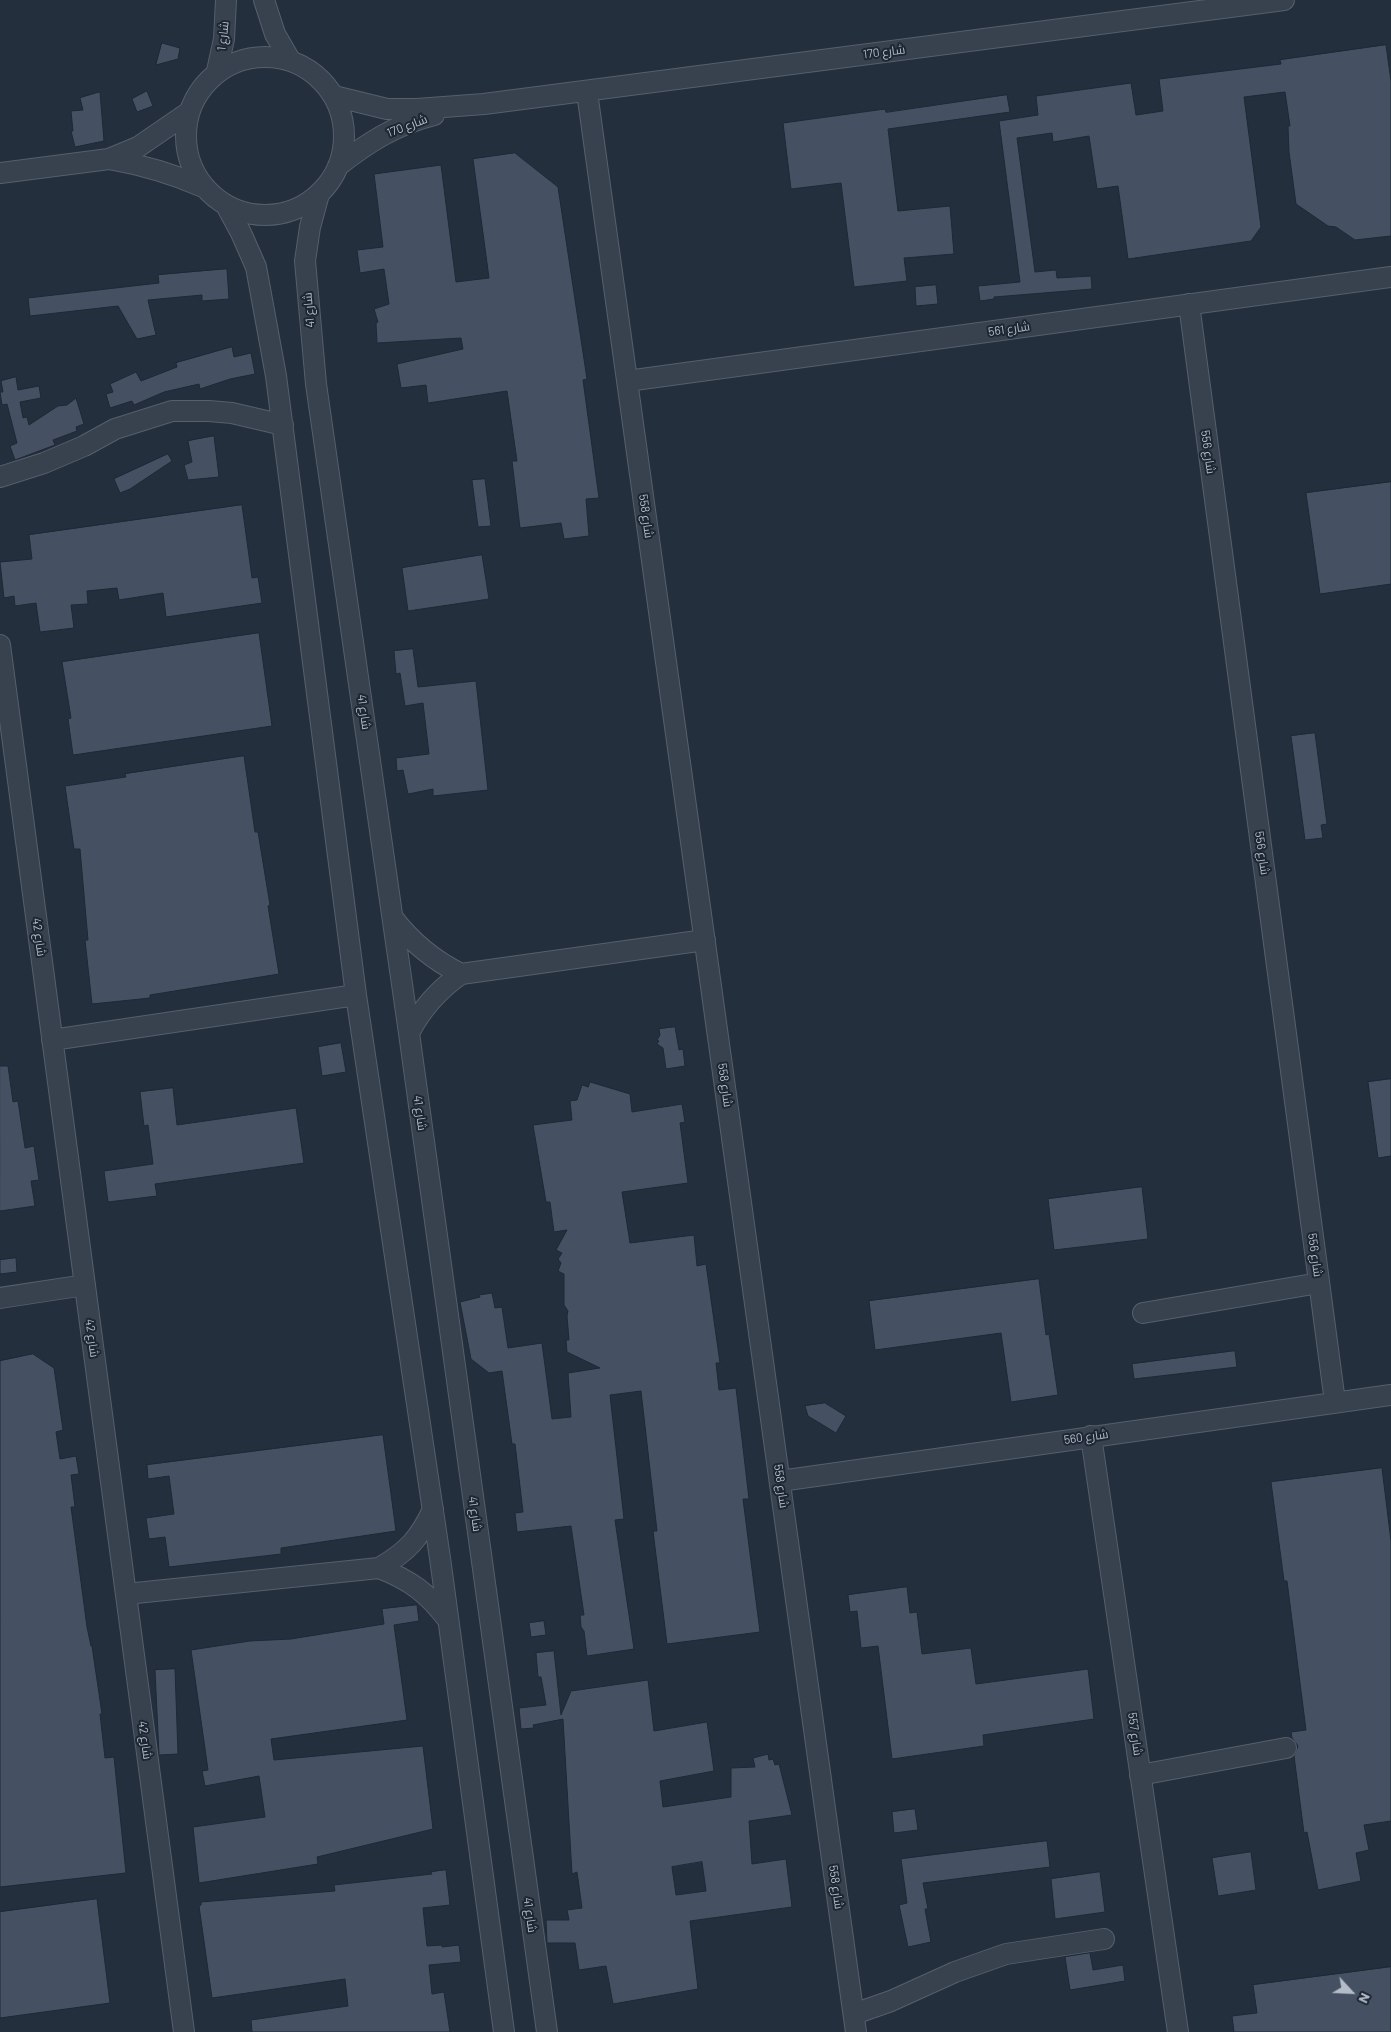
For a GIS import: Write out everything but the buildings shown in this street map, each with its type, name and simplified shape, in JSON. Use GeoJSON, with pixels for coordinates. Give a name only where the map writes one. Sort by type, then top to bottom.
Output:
{"type":"FeatureCollection","features":[{"type":"Feature","properties":{"kind":"street","name":"شارع 1"},"geometry":{"type":"LineString","coordinates":[[217,72],[224,39],[226,0]]}},
{"type":"Feature","properties":{"kind":"street"},"geometry":{"type":"LineString","coordinates":[[264,0],[275,34],[290,60]]}},
{"type":"Feature","properties":{"kind":"street","name":"شارع 170"},"geometry":{"type":"LineString","coordinates":[[334,96],[387,109],[417,109],[484,104],[1284,0]]}},
{"type":"Feature","properties":{"kind":"street"},"geometry":{"type":"LineString","coordinates":[[109,159],[140,164],[170,172],[202,187],[227,207],[245,214],[265,216],[285,214],[303,206],[319,194],[330,181],[338,166],[344,143],[342,119],[334,96],[315,74],[290,60],[265,56],[240,60],[217,72],[200,89],[188,112],[185,138],[190,164],[202,187]]}},
{"type":"Feature","properties":{"kind":"street","name":"شارع 558"},"geometry":{"type":"LineString","coordinates":[[586,92],[855,2023]]}},
{"type":"Feature","properties":{"kind":"street","name":"شارع 170"},"geometry":{"type":"LineString","coordinates":[[338,166],[361,148],[386,133],[419,119],[484,104]]}},
{"type":"Feature","properties":{"kind":"street"},"geometry":{"type":"LineString","coordinates":[[0,173],[109,159],[138,147],[188,112]]}},
{"type":"Feature","properties":{"kind":"street","name":"شارع 41"},"geometry":{"type":"LineString","coordinates":[[319,194],[310,227],[305,261],[315,375],[393,918],[547,2032]]}},
{"type":"Feature","properties":{"kind":"street"},"geometry":{"type":"LineString","coordinates":[[227,207],[256,267],[266,314],[283,425],[356,995],[449,1620],[504,2032]]}},
{"type":"Feature","properties":{"kind":"street","name":"شارع 561"},"geometry":{"type":"LineString","coordinates":[[627,381],[1391,277]]}},
{"type":"Feature","properties":{"kind":"street","name":"شارع 556"},"geometry":{"type":"LineString","coordinates":[[1189,304],[1335,1402]]}},
{"type":"Feature","properties":{"kind":"street"},"geometry":{"type":"LineString","coordinates":[[0,477],[44,464],[84,446],[115,429],[172,412],[209,411],[232,413],[283,425]]}},
{"type":"Feature","properties":{"kind":"street","name":"شارع 42"},"geometry":{"type":"LineString","coordinates":[[0,645],[184,2032]]}},
{"type":"Feature","properties":{"kind":"street"},"geometry":{"type":"LineString","coordinates":[[393,918],[406,936],[423,951],[441,964],[461,974]]}},
{"type":"Feature","properties":{"kind":"street"},"geometry":{"type":"LineString","coordinates":[[409,1033],[418,1015],[430,999],[461,974],[705,940]]}},
{"type":"Feature","properties":{"kind":"street"},"geometry":{"type":"LineString","coordinates":[[52,1040],[356,995]]}},
{"type":"Feature","properties":{"kind":"street"},"geometry":{"type":"LineString","coordinates":[[1143,1313],[1319,1283]]}},
{"type":"Feature","properties":{"kind":"street"},"geometry":{"type":"LineString","coordinates":[[0,1298],[85,1285]]}},
{"type":"Feature","properties":{"kind":"street","name":"شارع 560"},"geometry":{"type":"LineString","coordinates":[[780,1480],[1391,1395]]}},
{"type":"Feature","properties":{"kind":"street","name":"شارع 557"},"geometry":{"type":"LineString","coordinates":[[1091,1436],[1178,2032]]}},
{"type":"Feature","properties":{"kind":"street"},"geometry":{"type":"LineString","coordinates":[[126,1594],[379,1568],[397,1558],[412,1544],[424,1527],[433,1509]]}},
{"type":"Feature","properties":{"kind":"street"},"geometry":{"type":"LineString","coordinates":[[379,1568],[400,1576],[418,1588],[435,1602],[449,1620]]}},
{"type":"Feature","properties":{"kind":"street"},"geometry":{"type":"LineString","coordinates":[[1140,1774],[1286,1748]]}},
{"type":"Feature","properties":{"kind":"street"},"geometry":{"type":"LineString","coordinates":[[855,2023],[891,2002],[955,1972],[1006,1954],[1104,1939]]}}]}
